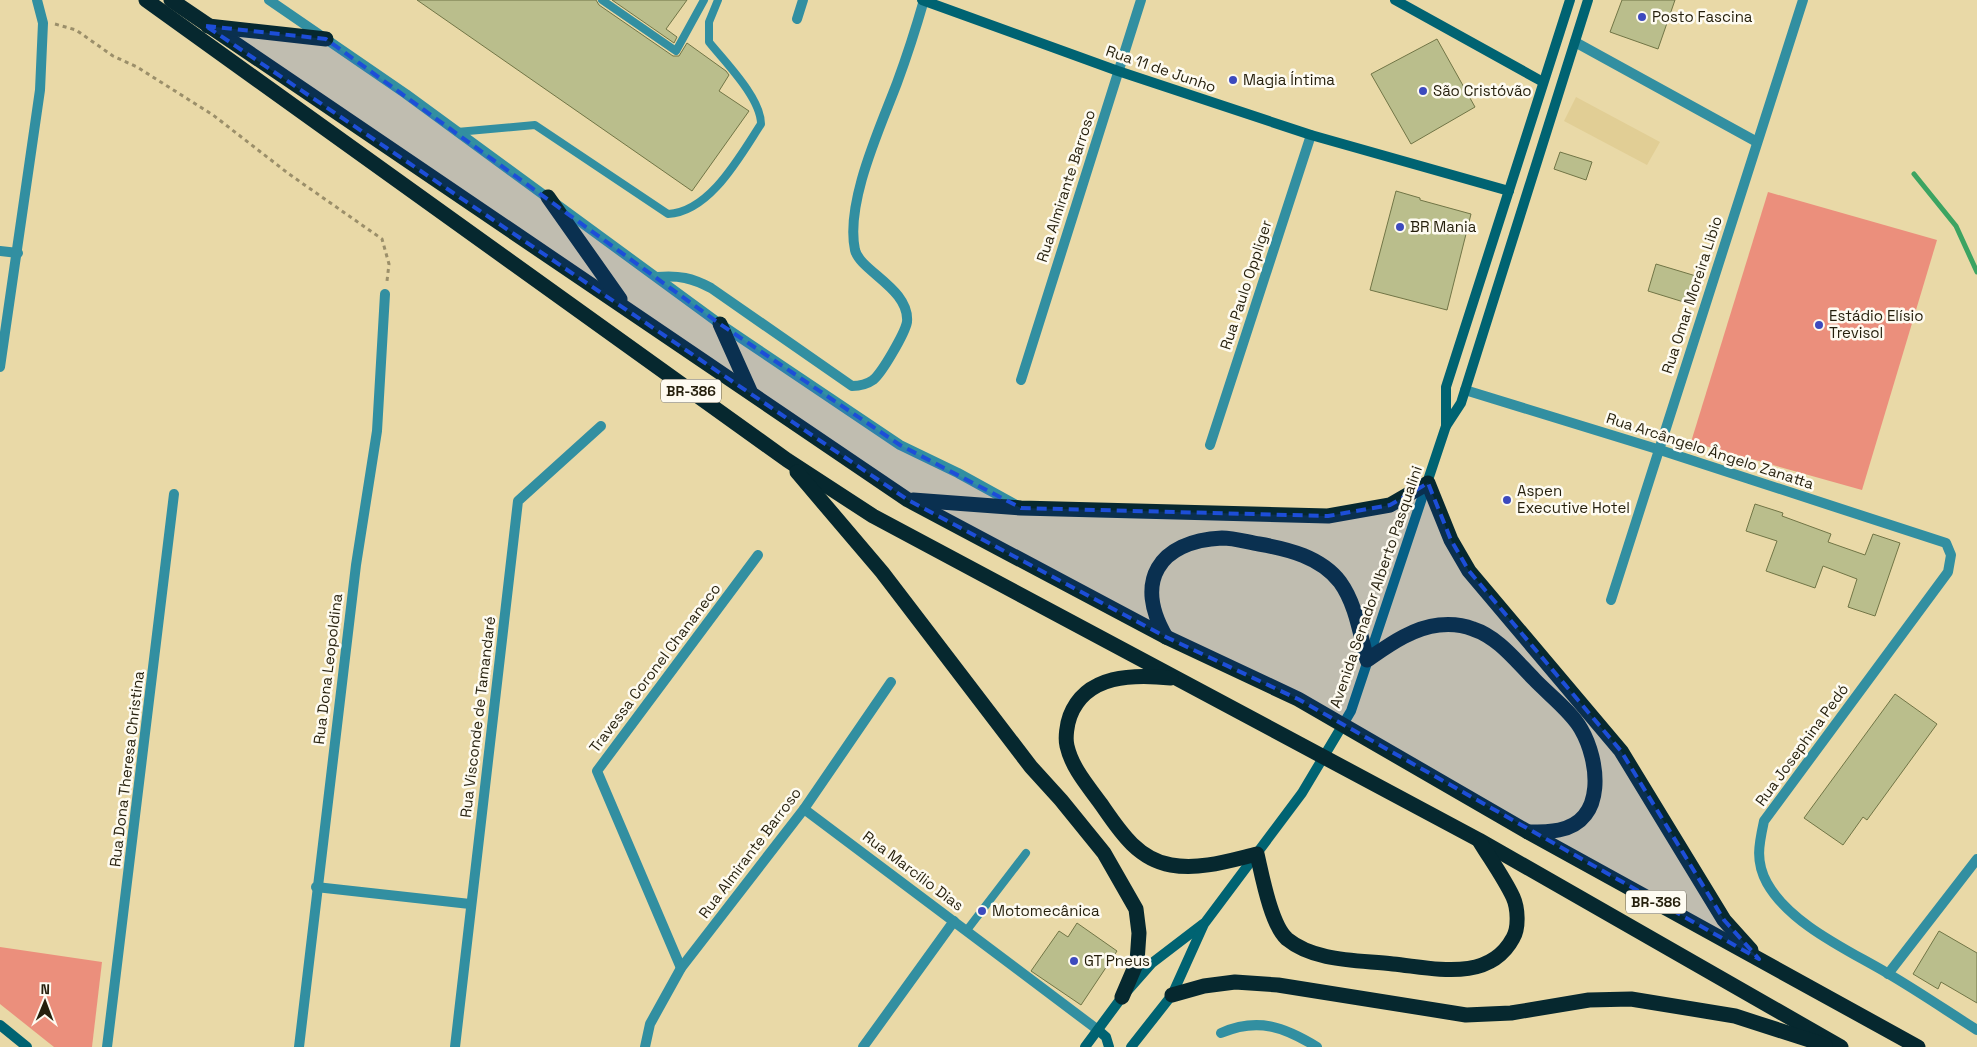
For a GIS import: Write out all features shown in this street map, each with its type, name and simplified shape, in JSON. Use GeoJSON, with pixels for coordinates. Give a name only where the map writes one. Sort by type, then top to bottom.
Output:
{"type":"FeatureCollection","features":[{"type":"Feature","properties":{"kind":"highway","name":"BR-386"},"geometry":{"type":"LineString","coordinates":[[146,0],[787,460],[873,516],[1479,840],[1841,1047]]}},
{"type":"Feature","properties":{"kind":"highway","name":"BR-386"},"geometry":{"type":"LineString","coordinates":[[171,0],[206,26],[625,306],[908,500],[1166,638],[1298,699],[1528,832],[1918,1047]]}},
{"type":"Feature","properties":{"kind":"highway"},"geometry":{"type":"LineString","coordinates":[[206,26],[326,39]]}},
{"type":"Feature","properties":{"kind":"highway"},"geometry":{"type":"LineString","coordinates":[[548,197],[625,306]]}},
{"type":"Feature","properties":{"kind":"highway"},"geometry":{"type":"LineString","coordinates":[[720,324],[751,393]]}},
{"type":"Feature","properties":{"kind":"highway"},"geometry":{"type":"LineString","coordinates":[[787,460],[882,572],[1032,767],[1062,800],[1104,853],[1136,909],[1139,933],[1137,962],[1122,997]]}},
{"type":"Feature","properties":{"kind":"highway"},"geometry":{"type":"LineString","coordinates":[[908,500],[1021,508],[1328,516],[1390,505],[1428,482],[1451,540],[1469,571],[1621,751],[1724,920],[1759,959]]}},
{"type":"Feature","properties":{"kind":"highway"},"geometry":{"type":"LineString","coordinates":[[1166,638],[1155,618],[1152,602],[1151,588],[1155,573],[1166,558],[1180,547],[1198,541],[1224,538],[1281,548],[1306,556],[1324,566],[1339,581],[1352,602],[1367,660],[1400,638],[1422,629],[1438,625],[1473,629],[1497,642],[1580,727],[1591,750],[1596,786],[1593,802],[1576,823],[1560,830],[1528,832]]}},
{"type":"Feature","properties":{"kind":"highway"},"geometry":{"type":"LineString","coordinates":[[1179,679],[1148,676],[1122,677],[1099,683],[1084,695],[1074,706],[1068,720],[1066,744],[1074,765],[1127,841],[1146,855],[1170,865],[1205,866],[1256,854],[1278,924],[1286,938],[1304,950],[1326,956],[1453,970],[1475,969],[1488,963],[1502,952],[1516,932],[1514,898],[1479,840]]}},
{"type":"Feature","properties":{"kind":"highway"},"geometry":{"type":"LineString","coordinates":[[1172,995],[1204,986],[1236,982],[1278,985],[1466,1015],[1511,1013],[1589,1000],[1631,1000],[1671,1004],[1735,1016],[1830,1047]]}},
{"type":"Feature","properties":{"kind":"main road","name":"Rua 11 de Junho"},"geometry":{"type":"LineString","coordinates":[[923,0],[1118,71],[1311,135],[1509,191]]}},
{"type":"Feature","properties":{"kind":"main road"},"geometry":{"type":"LineString","coordinates":[[1395,0],[1543,82]]}},
{"type":"Feature","properties":{"kind":"main road","name":"Avenida Senador Alberto Pasqualini"},"geometry":{"type":"LineString","coordinates":[[1446,426],[1446,388],[1570,0]]}},
{"type":"Feature","properties":{"kind":"main road","name":"Avenida Senador Alberto Pasqualini"},"geometry":{"type":"LineString","coordinates":[[1131,1047],[1172,995],[1204,924],[1302,793],[1351,711],[1446,426],[1461,403],[1588,0]]}},
{"type":"Feature","properties":{"kind":"main road","name":"Avenida Senador Alberto Pasqualini"},"geometry":{"type":"LineString","coordinates":[[1086,1047],[1122,997],[1152,963],[1204,924]]}},
{"type":"Feature","properties":{"kind":"main road"},"geometry":{"type":"LineString","coordinates":[[0,1026],[27,1047]]}},
{"type":"Feature","properties":{"kind":"main road"},"geometry":{"type":"LineString","coordinates":[[1098,1030],[1106,1037],[1108,1047]]}},
{"type":"Feature","properties":{"kind":"street"},"geometry":{"type":"LineString","coordinates":[[0,368],[40,90],[43,23],[37,0]]}},
{"type":"Feature","properties":{"kind":"street"},"geometry":{"type":"LineString","coordinates":[[269,0],[548,197],[720,324],[900,445],[958,473],[1021,508]]}},
{"type":"Feature","properties":{"kind":"street"},"geometry":{"type":"LineString","coordinates":[[797,19],[803,0]]}},
{"type":"Feature","properties":{"kind":"street"},"geometry":{"type":"LineString","coordinates":[[657,278],[675,276],[692,278],[711,288],[852,386],[861,386],[874,380],[905,332],[907,318],[900,298],[856,254],[852,231],[857,203],[872,151],[923,0]]}},
{"type":"Feature","properties":{"kind":"street","name":"Rua Almirante Barroso"},"geometry":{"type":"LineString","coordinates":[[1021,380],[1141,0]]}},
{"type":"Feature","properties":{"kind":"street","name":"Rua Omar Moreira Libio"},"geometry":{"type":"LineString","coordinates":[[1611,600],[1657,449],[1803,0]]}},
{"type":"Feature","properties":{"kind":"street"},"geometry":{"type":"LineString","coordinates":[[1575,42],[1757,142]]}},
{"type":"Feature","properties":{"kind":"street","name":"Rua Paulo Oppliger"},"geometry":{"type":"LineString","coordinates":[[1210,445],[1311,135]]}},
{"type":"Feature","properties":{"kind":"street"},"geometry":{"type":"LineString","coordinates":[[0,251],[18,253]]}},
{"type":"Feature","properties":{"kind":"street","name":"Rua Dona Leopoldina"},"geometry":{"type":"LineString","coordinates":[[299,1047],[316,887],[356,565],[377,431],[385,294]]}},
{"type":"Feature","properties":{"kind":"street","name":"Rua Arcângelo Ângelo Zanatta"},"geometry":{"type":"LineString","coordinates":[[1465,390],[1657,449],[1946,543]]}},
{"type":"Feature","properties":{"kind":"street","name":"Rua Visconde de Tamandaré"},"geometry":{"type":"LineString","coordinates":[[455,1047],[518,501],[601,426]]}},
{"type":"Feature","properties":{"kind":"street","name":"Rua Dona Theresa Christina"},"geometry":{"type":"LineString","coordinates":[[107,1047],[174,494]]}},
{"type":"Feature","properties":{"kind":"street","name":"Rua Josephina Pedó"},"geometry":{"type":"LineString","coordinates":[[1946,543],[1951,555],[1948,572],[1764,821],[1757,854],[1767,883],[1788,908],[1814,931],[1888,974],[1977,1030]]}},
{"type":"Feature","properties":{"kind":"street","name":"Travessa Coronel Chananeco"},"geometry":{"type":"LineString","coordinates":[[681,968],[597,771],[758,555]]}},
{"type":"Feature","properties":{"kind":"street","name":"Rua Almirante Barroso"},"geometry":{"type":"LineString","coordinates":[[645,1047],[650,1024],[681,968],[804,809],[891,682]]}},
{"type":"Feature","properties":{"kind":"street","name":"Rua Marcílio Dias"},"geometry":{"type":"LineString","coordinates":[[804,809],[1098,1030]]}},
{"type":"Feature","properties":{"kind":"street"},"geometry":{"type":"LineString","coordinates":[[1888,974],[1977,859]]}},
{"type":"Feature","properties":{"kind":"street"},"geometry":{"type":"LineString","coordinates":[[316,887],[470,904]]}},
{"type":"Feature","properties":{"kind":"street"},"geometry":{"type":"LineString","coordinates":[[863,1047],[954,921]]}},
{"type":"Feature","properties":{"kind":"street"},"geometry":{"type":"LineString","coordinates":[[1220,1033],[1247,1026],[1276,1026],[1288,1030],[1317,1047]]}},
{"type":"Feature","properties":{"kind":"lane"},"geometry":{"type":"LineString","coordinates":[[602,0],[676,51],[704,0]]}},
{"type":"Feature","properties":{"kind":"lane"},"geometry":{"type":"LineString","coordinates":[[457,132],[535,125],[668,214],[681,213],[696,205],[730,173],[762,124],[761,115],[742,82],[709,42],[709,22],[718,0]]}},
{"type":"Feature","properties":{"kind":"lane"},"geometry":{"type":"LineString","coordinates":[[967,930],[1026,853]]}},
{"type":"Feature","properties":{"kind":"path"},"geometry":{"type":"LineString","coordinates":[[43,23],[58,24],[76,30],[113,56],[154,78],[212,115],[289,174],[382,239],[389,264],[385,294]]}},
{"type":"Feature","properties":{"kind":"highlighted area"},"geometry":{"type":"Polygon","coordinates":[[[206,26],[326,39],[720,324],[900,445],[1021,508],[1328,516],[1390,505],[1428,483],[1451,540],[1469,571],[1621,751],[1724,920],[1759,959],[1298,699],[1166,637],[908,500],[206,26]]]}},
{"type":"Feature","properties":{"kind":"shaded area"},"geometry":{"type":"Polygon","coordinates":[[[1576,97],[1660,142],[1647,165],[1564,121],[1576,97]]]}},
{"type":"Feature","properties":{"kind":"shaded area","name":"Estádio Elísio Trevisol"},"geometry":{"type":"Polygon","coordinates":[[[1768,192],[1937,240],[1862,490],[1691,442],[1768,192]]]}},
{"type":"Feature","properties":{"kind":"shaded area"},"geometry":{"type":"Polygon","coordinates":[[[0,947],[102,962],[92,1047],[54,1047],[0,1004],[0,947]]]}},
{"type":"Feature","properties":{"kind":"building"},"geometry":{"type":"Polygon","coordinates":[[[417,0],[596,0],[599,5],[673,56],[679,56],[687,43],[726,71],[729,75],[719,91],[749,111],[692,191],[417,0]]]}},
{"type":"Feature","properties":{"kind":"building"},"geometry":{"type":"Polygon","coordinates":[[[612,0],[687,0],[666,29],[677,37],[674,43],[612,0]]]}},
{"type":"Feature","properties":{"kind":"building","name":"Posto Fascina"},"geometry":{"type":"Polygon","coordinates":[[[1622,0],[1675,0],[1658,49],[1610,32],[1622,0]]]}},
{"type":"Feature","properties":{"kind":"building","name":"São Cristóvão"},"geometry":{"type":"Polygon","coordinates":[[[1437,39],[1475,107],[1411,144],[1371,74],[1437,39]]]}},
{"type":"Feature","properties":{"kind":"building"},"geometry":{"type":"Polygon","coordinates":[[[1560,152],[1592,162],[1586,180],[1554,169],[1560,152]]]}},
{"type":"Feature","properties":{"kind":"building"},"geometry":{"type":"Polygon","coordinates":[[[1396,191],[1420,198],[1420,200],[1471,214],[1447,310],[1370,290],[1396,191]]]}},
{"type":"Feature","properties":{"kind":"building"},"geometry":{"type":"Polygon","coordinates":[[[1656,264],[1696,276],[1687,303],[1648,291],[1656,264]]]}},
{"type":"Feature","properties":{"kind":"building"},"geometry":{"type":"Polygon","coordinates":[[[1755,504],[1783,513],[1782,516],[1831,534],[1828,542],[1865,555],[1873,534],[1900,543],[1875,616],[1848,607],[1857,579],[1823,566],[1815,588],[1766,571],[1777,541],[1746,531],[1755,504]]]}},
{"type":"Feature","properties":{"kind":"building"},"geometry":{"type":"Polygon","coordinates":[[[1895,694],[1937,724],[1867,820],[1863,817],[1843,845],[1804,818],[1895,694]]]}},
{"type":"Feature","properties":{"kind":"building","name":"GT Pneus"},"geometry":{"type":"Polygon","coordinates":[[[1077,923],[1117,951],[1081,1005],[1031,971],[1059,931],[1068,937],[1077,923]]]}},
{"type":"Feature","properties":{"kind":"building"},"geometry":{"type":"Polygon","coordinates":[[[1939,931],[1977,953],[1977,1003],[1941,982],[1938,989],[1913,974],[1939,931]]]}},
{"type":"Feature","properties":{"kind":"waterway"},"geometry":{"type":"LineString","coordinates":[[1914,174],[1956,226],[1977,272]]}},
{"type":"Feature","properties":{"kind":"place","name":"Posto Fascina"},"geometry":{"type":"Point","coordinates":[1642,17]}},
{"type":"Feature","properties":{"kind":"place","name":"Magia Íntima"},"geometry":{"type":"Point","coordinates":[1233,80]}},
{"type":"Feature","properties":{"kind":"place","name":"São Cristóvão"},"geometry":{"type":"Point","coordinates":[1423,91]}},
{"type":"Feature","properties":{"kind":"place","name":"BR Mania"},"geometry":{"type":"Point","coordinates":[1400,227]}},
{"type":"Feature","properties":{"kind":"place","name":"Estádio Elísio Trevisol"},"geometry":{"type":"Point","coordinates":[1819,325]}},
{"type":"Feature","properties":{"kind":"place","name":"Aspen Executive Hotel"},"geometry":{"type":"Point","coordinates":[1507,500]}},
{"type":"Feature","properties":{"kind":"place","name":"Motomecânica"},"geometry":{"type":"Point","coordinates":[982,911]}},
{"type":"Feature","properties":{"kind":"place","name":"GT Pneus"},"geometry":{"type":"Point","coordinates":[1074,961]}}]}
